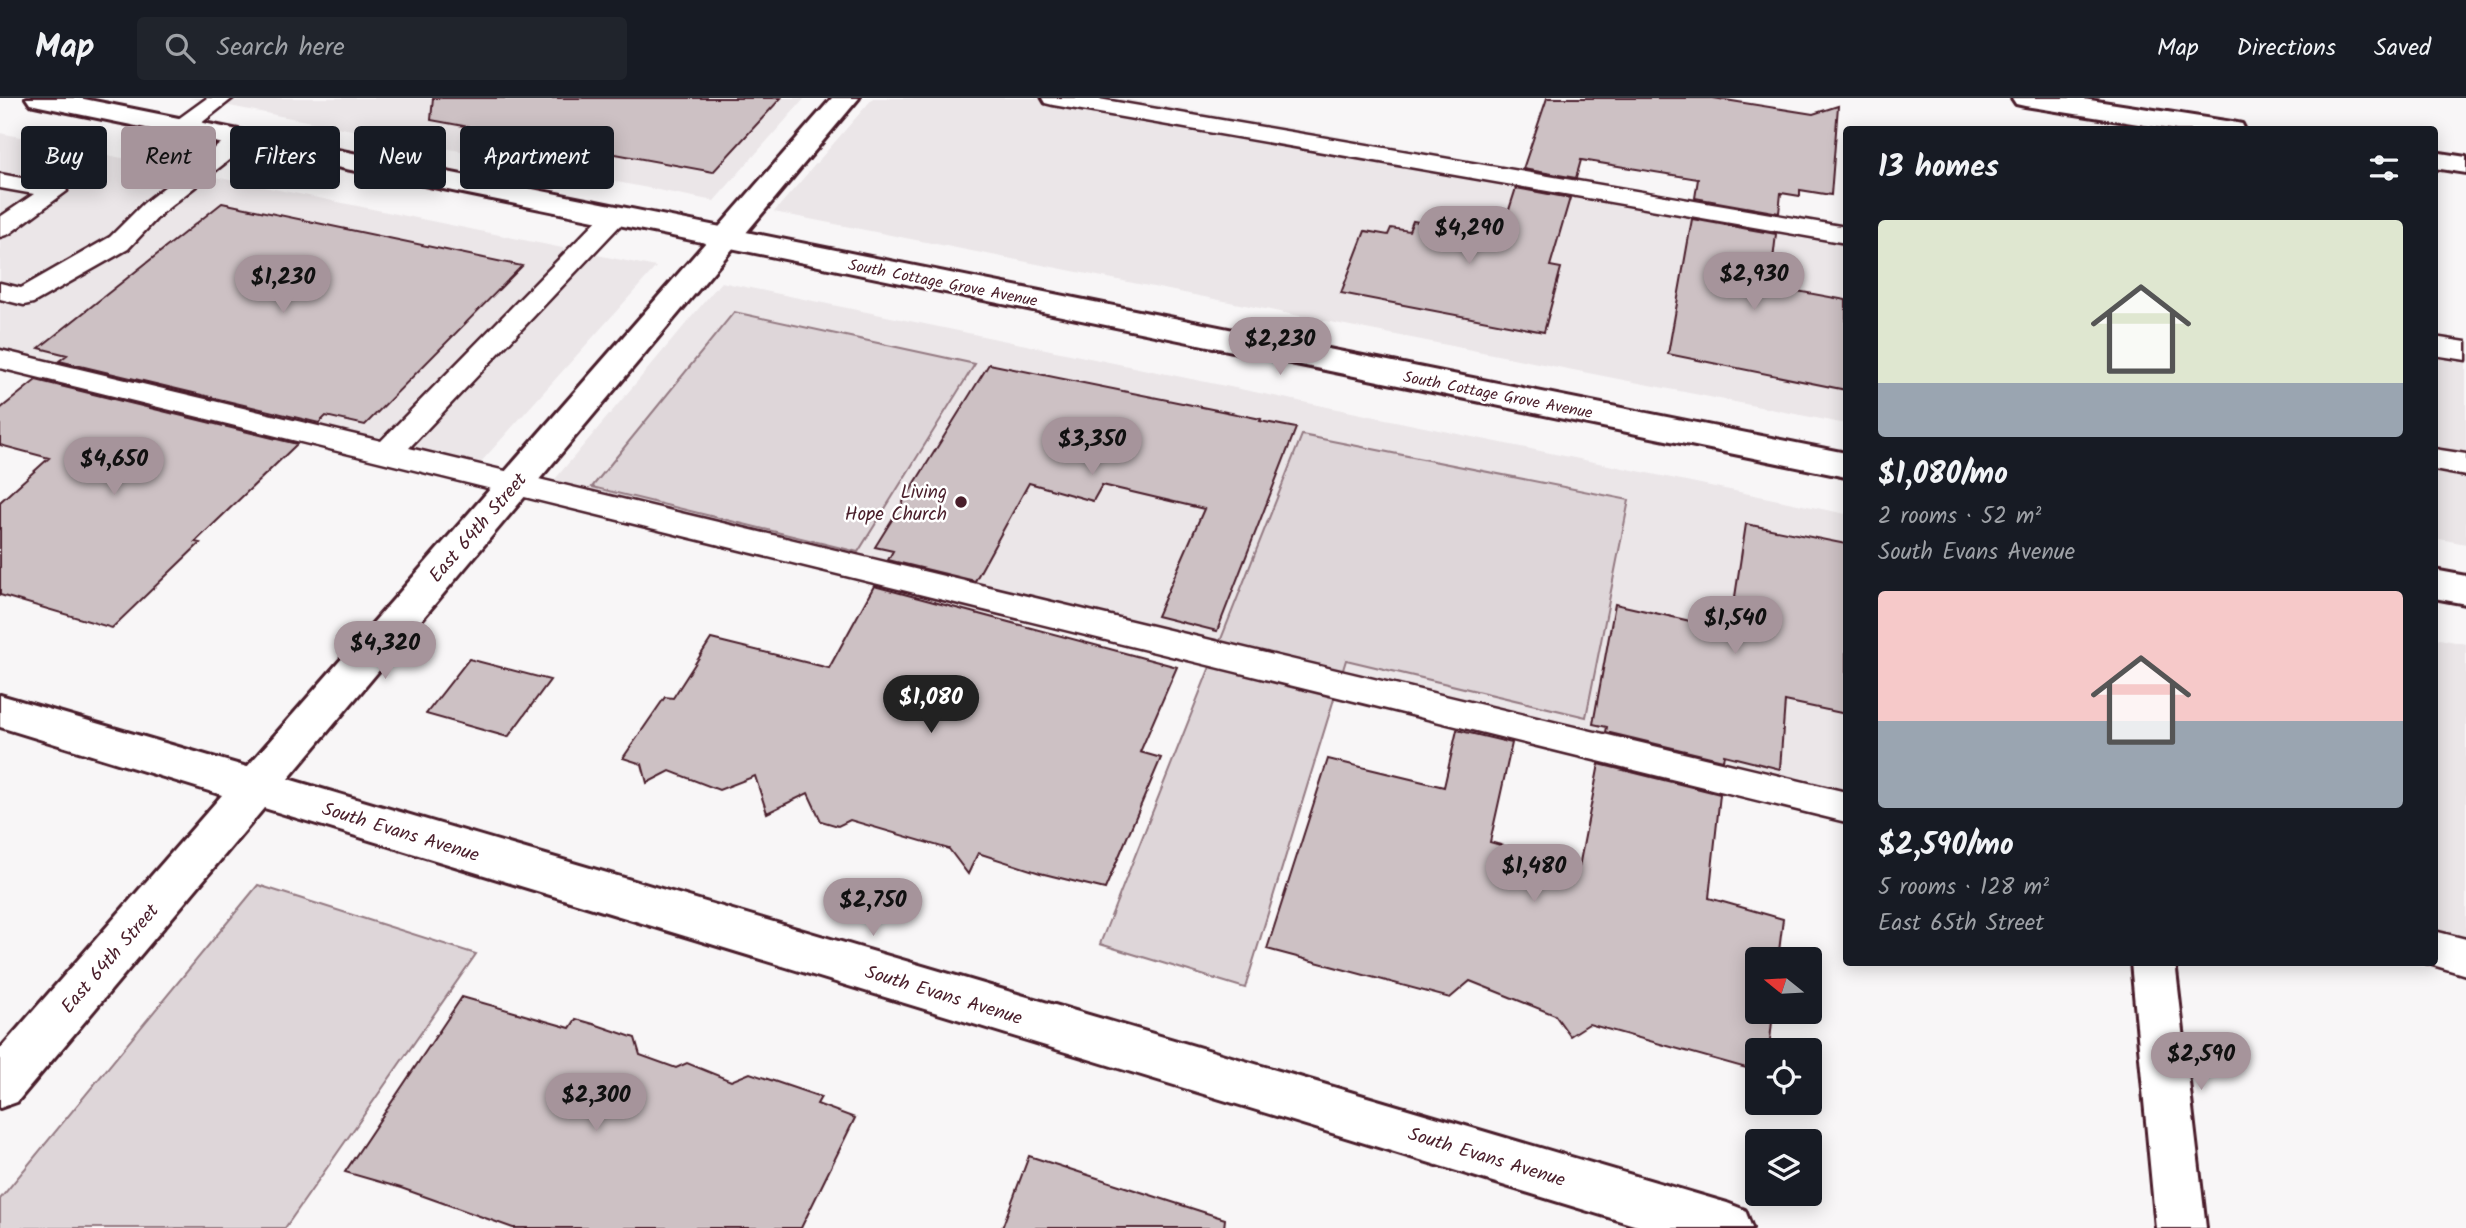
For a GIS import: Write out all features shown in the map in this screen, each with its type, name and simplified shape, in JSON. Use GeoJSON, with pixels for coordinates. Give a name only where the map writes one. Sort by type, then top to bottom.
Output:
{"type":"FeatureCollection","features":[{"type":"Feature","properties":{"kind":"street","name":"South Cottage Grove Avenue"},"geometry":{"type":"LineString","coordinates":[[39,98],[177,126]]}},
{"type":"Feature","properties":{"kind":"street","name":"East 64th Street"},"geometry":{"type":"LineString","coordinates":[[0,1085],[846,98]]}},
{"type":"Feature","properties":{"kind":"street"},"geometry":{"type":"LineString","coordinates":[[2025,98],[2063,110],[2198,126]]}},
{"type":"Feature","properties":{"kind":"street","name":"South Cottage Grove Avenue"},"geometry":{"type":"LineString","coordinates":[[340,159],[1843,464]]}},
{"type":"Feature","properties":{"kind":"street"},"geometry":{"type":"LineString","coordinates":[[2438,161],[2466,165]]}},
{"type":"Feature","properties":{"kind":"street","name":"South Evans Avenue"},"geometry":{"type":"LineString","coordinates":[[0,711],[1727,1228]]}},
{"type":"Feature","properties":{"kind":"street"},"geometry":{"type":"LineString","coordinates":[[2152,966],[2181,1228]]}},
{"type":"Feature","properties":{"kind":"lane"},"geometry":{"type":"LineString","coordinates":[[183,126],[222,98]]}},
{"type":"Feature","properties":{"kind":"lane"},"geometry":{"type":"LineString","coordinates":[[1053,98],[1843,234]]}},
{"type":"Feature","properties":{"kind":"lane"},"geometry":{"type":"LineString","coordinates":[[0,291],[24,297],[119,243],[153,208],[230,148]]}},
{"type":"Feature","properties":{"kind":"lane"},"geometry":{"type":"LineString","coordinates":[[0,181],[55,191],[0,229]]}},
{"type":"Feature","properties":{"kind":"lane"},"geometry":{"type":"LineString","coordinates":[[387,453],[615,216]]}},
{"type":"Feature","properties":{"kind":"lane"},"geometry":{"type":"LineString","coordinates":[[2438,347],[2466,351]]}},
{"type":"Feature","properties":{"kind":"lane"},"geometry":{"type":"LineString","coordinates":[[0,359],[1843,806]]}},
{"type":"Feature","properties":{"kind":"lane"},"geometry":{"type":"LineString","coordinates":[[2438,460],[2466,465]]}},
{"type":"Feature","properties":{"kind":"lane"},"geometry":{"type":"LineString","coordinates":[[2438,950],[2466,957]]}},
{"type":"Feature","properties":{"kind":"shaded area"},"geometry":{"type":"Polygon","coordinates":[[[189,98],[805,98],[714,201],[614,181],[614,126],[460,126],[460,151],[446,148],[446,126],[354,126],[354,130],[189,98]]]}},
{"type":"Feature","properties":{"kind":"shaded area"},"geometry":{"type":"Polygon","coordinates":[[[873,98],[1117,98],[1843,224],[1843,423],[774,212],[873,98]]]}},
{"type":"Feature","properties":{"kind":"shaded area"},"geometry":{"type":"Polygon","coordinates":[[[0,133],[21,137],[21,189],[107,189],[107,155],[121,158],[121,189],[216,189],[216,177],[230,180],[230,189],[274,189],[656,267],[471,473],[0,359],[0,133]]]}},
{"type":"Feature","properties":{"kind":"shaded area"},"geometry":{"type":"Polygon","coordinates":[[[721,282],[1843,513],[1843,806],[545,491],[721,282]]]}},
{"type":"Feature","properties":{"kind":"shaded area"},"geometry":{"type":"Polygon","coordinates":[[[734,312],[975,364],[858,552],[592,487],[734,312]]]}},
{"type":"Feature","properties":{"kind":"shaded area"},"geometry":{"type":"Polygon","coordinates":[[[2438,347],[2466,351],[2466,544],[2438,539],[2438,347]]]}},
{"type":"Feature","properties":{"kind":"shaded area"},"geometry":{"type":"Polygon","coordinates":[[[1302,435],[1629,500],[1586,717],[1346,660],[1245,988],[1100,944],[1302,435]]]}},
{"type":"Feature","properties":{"kind":"shaded area"},"geometry":{"type":"Polygon","coordinates":[[[2438,639],[2466,644],[2466,957],[2438,950],[2438,639]]]}},
{"type":"Feature","properties":{"kind":"shaded area"},"geometry":{"type":"Polygon","coordinates":[[[258,885],[476,954],[285,1228],[0,1228],[0,1199],[258,885]]]}},
{"type":"Feature","properties":{"kind":"building"},"geometry":{"type":"Polygon","coordinates":[[[433,98],[781,98],[713,172],[614,154],[614,126],[464,126],[431,120],[433,98]]]}},
{"type":"Feature","properties":{"kind":"building"},"geometry":{"type":"Polygon","coordinates":[[[1547,98],[1713,98],[1813,114],[1838,106],[1831,195],[1800,190],[1800,196],[1781,193],[1779,213],[1695,198],[1698,179],[1581,160],[1576,178],[1523,169],[1547,98]]]}},
{"type":"Feature","properties":{"kind":"building"},"geometry":{"type":"Polygon","coordinates":[[[1516,188],[1570,198],[1550,266],[1561,268],[1544,332],[1341,293],[1365,231],[1388,235],[1391,228],[1409,231],[1413,221],[1500,238],[1516,188]]]}},
{"type":"Feature","properties":{"kind":"building"},"geometry":{"type":"Polygon","coordinates":[[[222,203],[522,266],[365,425],[326,416],[319,423],[59,361],[67,355],[39,348],[222,203]]]}},
{"type":"Feature","properties":{"kind":"building"},"geometry":{"type":"Polygon","coordinates":[[[1692,219],[1776,234],[1770,286],[1843,299],[1843,389],[1668,354],[1692,219]]]}},
{"type":"Feature","properties":{"kind":"building"},"geometry":{"type":"Polygon","coordinates":[[[989,364],[1296,428],[1217,631],[1157,616],[1204,509],[1102,485],[1093,501],[1029,483],[975,581],[888,560],[893,551],[875,547],[989,364]]]}},
{"type":"Feature","properties":{"kind":"building"},"geometry":{"type":"Polygon","coordinates":[[[36,380],[297,444],[195,542],[200,543],[112,628],[0,595],[0,502],[49,458],[0,445],[0,409],[36,380]]]}},
{"type":"Feature","properties":{"kind":"building"},"geometry":{"type":"Polygon","coordinates":[[[1746,524],[1843,543],[1843,713],[1785,701],[1780,769],[1724,755],[1723,760],[1606,732],[1607,727],[1593,724],[1615,604],[1730,630],[1746,524]]]}},
{"type":"Feature","properties":{"kind":"building"},"geometry":{"type":"Polygon","coordinates":[[[874,586],[1177,667],[1140,752],[1161,758],[1105,889],[1040,873],[978,853],[968,874],[949,849],[850,820],[838,826],[821,821],[808,793],[767,813],[755,776],[719,790],[670,771],[647,783],[642,764],[623,758],[665,697],[673,698],[711,639],[829,668],[874,586]]]}},
{"type":"Feature","properties":{"kind":"building"},"geometry":{"type":"Polygon","coordinates":[[[469,659],[550,680],[508,737],[426,714],[469,659]]]}},
{"type":"Feature","properties":{"kind":"building"},"geometry":{"type":"Polygon","coordinates":[[[1457,730],[1512,743],[1490,842],[1579,867],[1599,764],[1720,794],[1709,898],[1783,919],[1780,947],[1745,947],[1745,1024],[1772,1024],[1770,1038],[1745,1038],[1745,1068],[1589,1024],[1570,1036],[1555,1015],[1470,981],[1450,998],[1267,949],[1328,759],[1444,787],[1457,730]]]}},
{"type":"Feature","properties":{"kind":"building"},"geometry":{"type":"Polygon","coordinates":[[[462,997],[570,1028],[576,1019],[597,1025],[635,1038],[640,1055],[676,1068],[687,1063],[731,1081],[750,1073],[821,1097],[817,1104],[855,1118],[801,1228],[513,1228],[401,1188],[345,1172],[462,997]]]}},
{"type":"Feature","properties":{"kind":"building"},"geometry":{"type":"Polygon","coordinates":[[[1029,1156],[1225,1219],[1224,1228],[1002,1228],[1029,1156]]]}},
{"type":"Feature","properties":{"kind":"place","name":"Living Hope Church"},"geometry":{"type":"Point","coordinates":[961,502]}}]}
